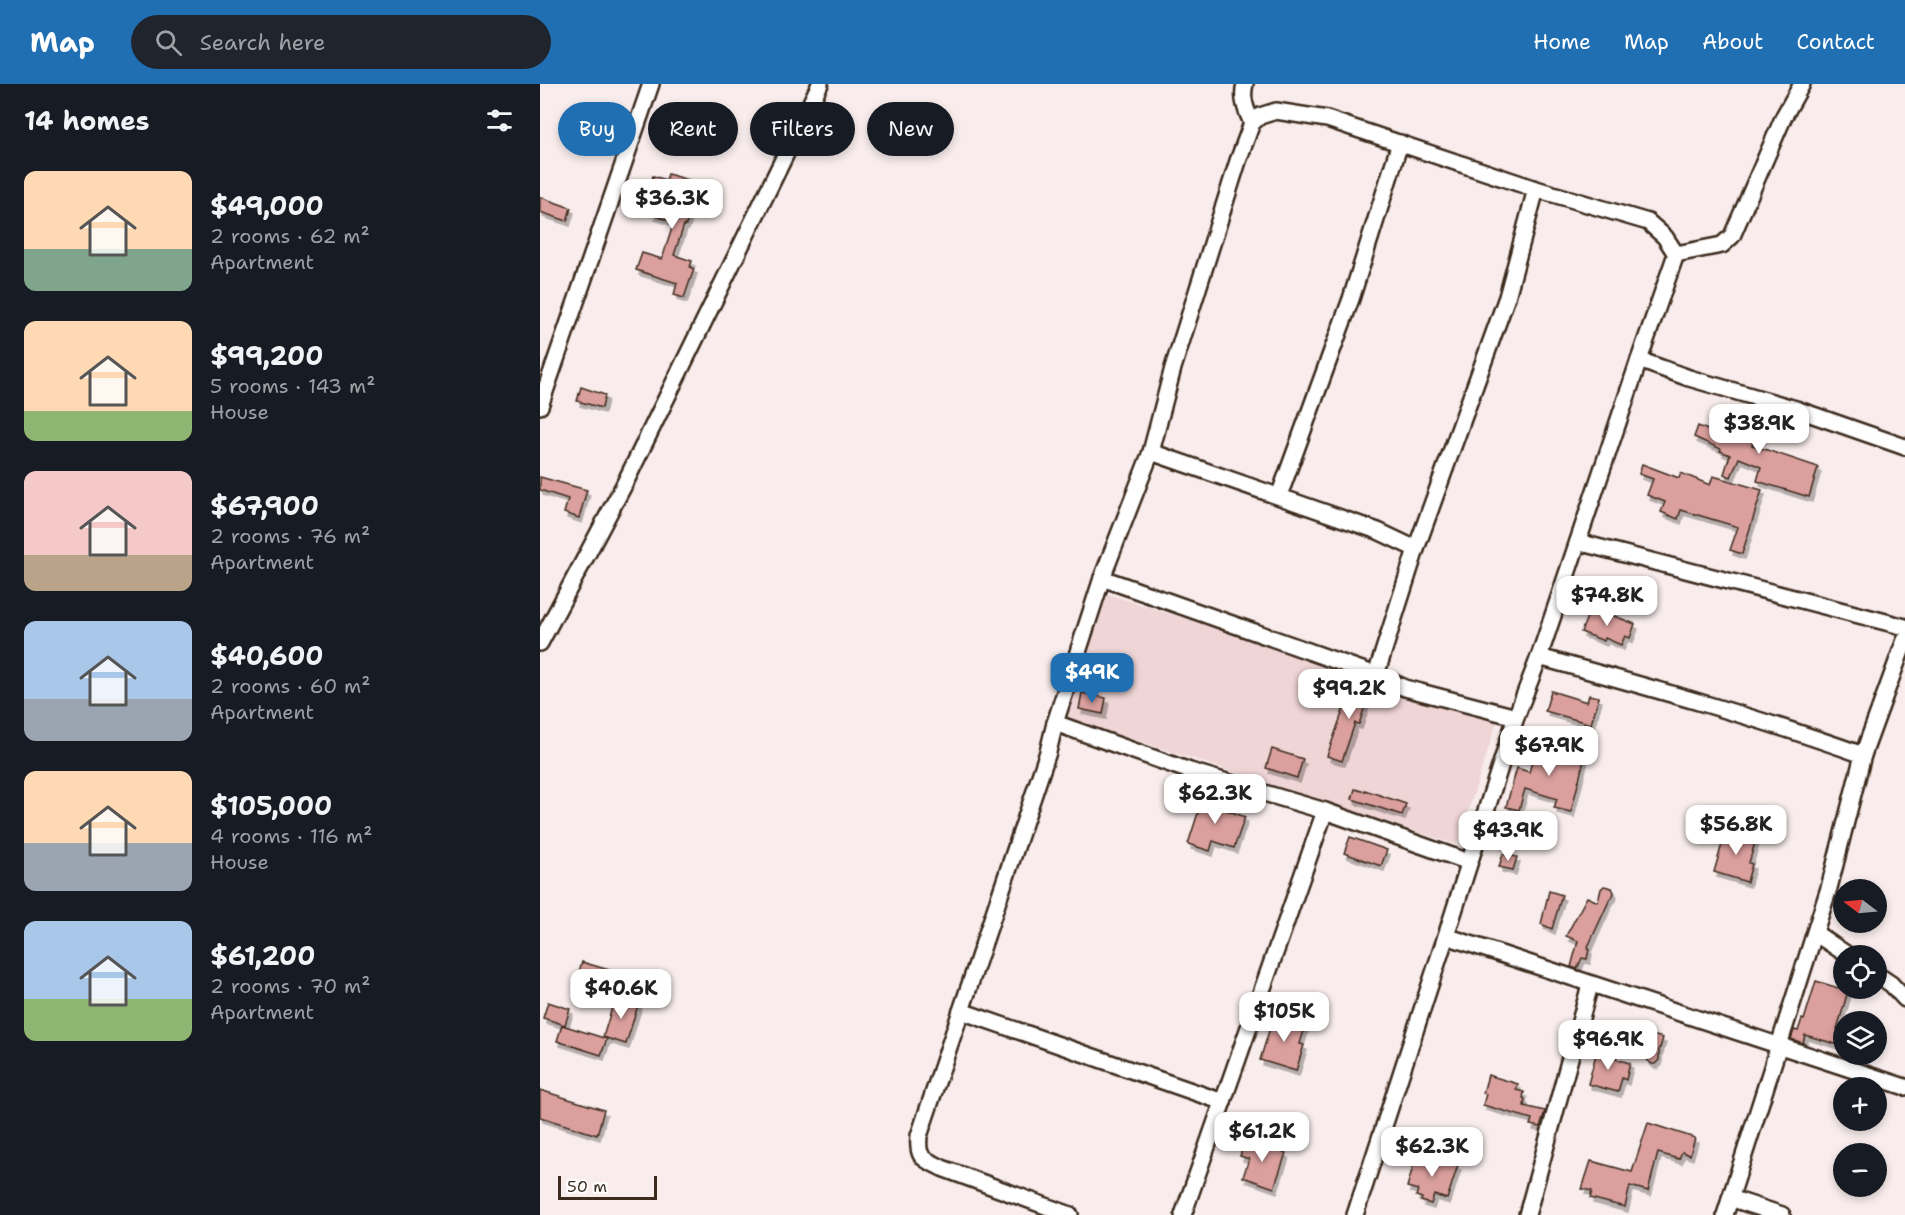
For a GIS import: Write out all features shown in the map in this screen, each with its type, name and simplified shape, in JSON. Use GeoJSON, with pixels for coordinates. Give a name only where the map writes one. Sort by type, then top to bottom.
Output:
{"type":"FeatureCollection","features":[{"type":"Feature","properties":{"kind":"street"},"geometry":{"type":"LineString","coordinates":[[540,406],[651,84]]}},
{"type":"Feature","properties":{"kind":"street"},"geometry":{"type":"LineString","coordinates":[[540,643],[624,485],[820,84]]}},
{"type":"Feature","properties":{"kind":"street"},"geometry":{"type":"LineString","coordinates":[[1245,84],[1244,103],[1252,123]]}},
{"type":"Feature","properties":{"kind":"street"},"geometry":{"type":"LineString","coordinates":[[1676,254],[1722,245],[1732,236],[1784,116],[1802,84]]}},
{"type":"Feature","properties":{"kind":"street"},"geometry":{"type":"LineString","coordinates":[[1070,1215],[942,1168],[922,1158],[918,1151],[919,1136],[1048,752],[1055,723],[1102,578],[1151,452],[1173,368],[1252,123],[1260,116],[1276,111],[1327,119],[1536,189],[1648,222],[1665,237],[1676,254]]}},
{"type":"Feature","properties":{"kind":"street"},"geometry":{"type":"LineString","coordinates":[[1279,496],[1351,298],[1400,143]]}},
{"type":"Feature","properties":{"kind":"street"},"geometry":{"type":"LineString","coordinates":[[1376,675],[1416,549],[1507,297],[1536,189]]}},
{"type":"Feature","properties":{"kind":"street"},"geometry":{"type":"LineString","coordinates":[[1355,1215],[1516,717],[1539,657],[1638,360],[1676,254]]}},
{"type":"Feature","properties":{"kind":"street"},"geometry":{"type":"LineString","coordinates":[[1638,360],[1689,378],[1796,409],[1905,447]]}},
{"type":"Feature","properties":{"kind":"street"},"geometry":{"type":"LineString","coordinates":[[1151,452],[1378,531],[1416,549]]}},
{"type":"Feature","properties":{"kind":"street"},"geometry":{"type":"LineString","coordinates":[[1578,542],[1905,627]]}},
{"type":"Feature","properties":{"kind":"street"},"geometry":{"type":"LineString","coordinates":[[1102,578],[1376,675],[1405,688],[1516,717]]}},
{"type":"Feature","properties":{"kind":"street"},"geometry":{"type":"LineString","coordinates":[[1725,1215],[1777,1046],[1815,933],[1863,755],[1905,640]]}},
{"type":"Feature","properties":{"kind":"street"},"geometry":{"type":"LineString","coordinates":[[1539,657],[1688,698],[1863,755]]}},
{"type":"Feature","properties":{"kind":"street"},"geometry":{"type":"LineString","coordinates":[[1055,723],[1190,771],[1325,811],[1469,862]]}},
{"type":"Feature","properties":{"kind":"street"},"geometry":{"type":"LineString","coordinates":[[1184,1215],[1325,811]]}},
{"type":"Feature","properties":{"kind":"street"},"geometry":{"type":"LineString","coordinates":[[1815,933],[1833,945]]}},
{"type":"Feature","properties":{"kind":"street"},"geometry":{"type":"LineString","coordinates":[[1446,936],[1905,1088]]}},
{"type":"Feature","properties":{"kind":"street"},"geometry":{"type":"LineString","coordinates":[[1887,981],[1905,999]]}},
{"type":"Feature","properties":{"kind":"street"},"geometry":{"type":"LineString","coordinates":[[1527,1215],[1590,985]]}},
{"type":"Feature","properties":{"kind":"street"},"geometry":{"type":"LineString","coordinates":[[961,1011],[1223,1102]]}},
{"type":"Feature","properties":{"kind":"street"},"geometry":{"type":"LineString","coordinates":[[1730,1198],[1782,1215]]}},
{"type":"Feature","properties":{"kind":"shaded area"},"geometry":{"type":"Polygon","coordinates":[[[1108,594],[1498,719],[1457,845],[1065,717],[1108,594]]]}},
{"type":"Feature","properties":{"kind":"building"},"geometry":{"type":"Polygon","coordinates":[[[668,174],[699,183],[674,255],[692,261],[690,267],[694,269],[684,298],[674,295],[677,283],[636,270],[642,253],[662,259],[674,222],[652,215],[654,206],[650,205],[656,187],[650,186],[653,176],[666,180],[668,174]]]}},
{"type":"Feature","properties":{"kind":"building"},"geometry":{"type":"Polygon","coordinates":[[[540,197],[571,208],[567,221],[540,212],[540,197]]]}},
{"type":"Feature","properties":{"kind":"building"},"geometry":{"type":"Polygon","coordinates":[[[581,387],[605,395],[602,408],[577,401],[581,387]]]}},
{"type":"Feature","properties":{"kind":"building"},"geometry":{"type":"Polygon","coordinates":[[[1731,408],[1754,417],[1751,425],[1758,428],[1752,445],[1818,467],[1809,497],[1757,481],[1761,467],[1739,458],[1731,477],[1724,474],[1730,455],[1694,437],[1698,426],[1720,435],[1731,408]]]}},
{"type":"Feature","properties":{"kind":"building"},"geometry":{"type":"Polygon","coordinates":[[[1642,464],[1679,478],[1681,473],[1710,485],[1713,476],[1762,490],[1742,554],[1730,550],[1738,527],[1681,510],[1678,519],[1661,512],[1665,502],[1647,495],[1653,479],[1639,474],[1642,464]]]}},
{"type":"Feature","properties":{"kind":"building"},"geometry":{"type":"Polygon","coordinates":[[[540,477],[587,490],[579,518],[564,513],[568,499],[540,490],[540,477]]]}},
{"type":"Feature","properties":{"kind":"building"},"geometry":{"type":"Polygon","coordinates":[[[1591,607],[1635,624],[1630,638],[1625,636],[1621,645],[1581,632],[1591,607]]]}},
{"type":"Feature","properties":{"kind":"building"},"geometry":{"type":"Polygon","coordinates":[[[1353,682],[1371,688],[1359,724],[1355,723],[1342,761],[1327,756],[1353,682]]]}},
{"type":"Feature","properties":{"kind":"building"},"geometry":{"type":"Polygon","coordinates":[[[1551,691],[1587,702],[1589,695],[1599,697],[1591,724],[1545,711],[1551,691]]]}},
{"type":"Feature","properties":{"kind":"building"},"geometry":{"type":"Polygon","coordinates":[[[1082,693],[1106,698],[1103,714],[1079,709],[1082,693]]]}},
{"type":"Feature","properties":{"kind":"building"},"geometry":{"type":"Polygon","coordinates":[[[1538,742],[1585,756],[1571,812],[1554,808],[1557,799],[1525,789],[1519,810],[1506,807],[1517,768],[1529,772],[1538,742]]]}},
{"type":"Feature","properties":{"kind":"building"},"geometry":{"type":"Polygon","coordinates":[[[1272,749],[1303,759],[1297,778],[1266,768],[1272,749]]]}},
{"type":"Feature","properties":{"kind":"building"},"geometry":{"type":"Polygon","coordinates":[[[1355,789],[1365,792],[1365,790],[1406,804],[1402,815],[1352,799],[1355,789]]]}},
{"type":"Feature","properties":{"kind":"building"},"geometry":{"type":"Polygon","coordinates":[[[1204,794],[1226,801],[1224,809],[1245,817],[1234,848],[1213,841],[1210,851],[1188,844],[1204,794]]]}},
{"type":"Feature","properties":{"kind":"building"},"geometry":{"type":"Polygon","coordinates":[[[1726,830],[1756,839],[1749,863],[1752,864],[1747,882],[1714,872],[1726,830]]]}},
{"type":"Feature","properties":{"kind":"building"},"geometry":{"type":"Polygon","coordinates":[[[1350,837],[1387,850],[1381,866],[1344,853],[1350,837]]]}},
{"type":"Feature","properties":{"kind":"building"},"geometry":{"type":"Polygon","coordinates":[[[1503,854],[1517,857],[1513,870],[1499,867],[1503,854]]]}},
{"type":"Feature","properties":{"kind":"building"},"geometry":{"type":"Polygon","coordinates":[[[1604,886],[1612,888],[1613,896],[1587,949],[1589,949],[1587,959],[1582,958],[1577,969],[1571,967],[1578,941],[1566,936],[1587,897],[1598,902],[1604,886]]]}},
{"type":"Feature","properties":{"kind":"building"},"geometry":{"type":"Polygon","coordinates":[[[1549,891],[1562,895],[1552,929],[1541,924],[1549,891]]]}},
{"type":"Feature","properties":{"kind":"building"},"geometry":{"type":"Polygon","coordinates":[[[582,962],[626,975],[620,996],[576,982],[582,962]]]}},
{"type":"Feature","properties":{"kind":"building"},"geometry":{"type":"Polygon","coordinates":[[[1816,981],[1833,986],[1833,999],[1846,999],[1842,1011],[1833,1011],[1833,1043],[1805,1035],[1803,1043],[1791,1039],[1794,1030],[1798,1031],[1802,1019],[1804,1020],[1816,981]]]}},
{"type":"Feature","properties":{"kind":"building"},"geometry":{"type":"Polygon","coordinates":[[[616,995],[639,1002],[626,1044],[603,1037],[616,995]]]}},
{"type":"Feature","properties":{"kind":"building"},"geometry":{"type":"Polygon","coordinates":[[[548,1002],[570,1009],[565,1025],[543,1018],[548,1002]]]}},
{"type":"Feature","properties":{"kind":"building"},"geometry":{"type":"Polygon","coordinates":[[[1274,1015],[1306,1024],[1300,1044],[1304,1045],[1296,1071],[1260,1060],[1274,1015]]]}},
{"type":"Feature","properties":{"kind":"building"},"geometry":{"type":"Polygon","coordinates":[[[562,1025],[607,1039],[601,1055],[557,1041],[562,1025]]]}},
{"type":"Feature","properties":{"kind":"building"},"geometry":{"type":"Polygon","coordinates":[[[1652,1035],[1663,1038],[1659,1048],[1659,1060],[1655,1064],[1647,1060],[1654,1046],[1649,1045],[1652,1035]]]}},
{"type":"Feature","properties":{"kind":"building"},"geometry":{"type":"Polygon","coordinates":[[[1598,1047],[1613,1051],[1612,1056],[1617,1057],[1616,1059],[1630,1063],[1626,1080],[1622,1078],[1618,1092],[1588,1084],[1598,1047]]]}},
{"type":"Feature","properties":{"kind":"building"},"geometry":{"type":"Polygon","coordinates":[[[1488,1075],[1518,1084],[1516,1090],[1524,1092],[1524,1106],[1545,1111],[1540,1127],[1530,1125],[1532,1119],[1483,1105],[1486,1094],[1483,1093],[1488,1075]]]}},
{"type":"Feature","properties":{"kind":"building"},"geometry":{"type":"Polygon","coordinates":[[[540,1090],[604,1110],[597,1135],[540,1117],[540,1090]]]}},
{"type":"Feature","properties":{"kind":"building"},"geometry":{"type":"Polygon","coordinates":[[[1648,1123],[1695,1138],[1690,1155],[1682,1152],[1679,1159],[1658,1153],[1648,1191],[1630,1186],[1625,1207],[1590,1198],[1592,1191],[1582,1189],[1591,1161],[1632,1172],[1648,1123]]]}},
{"type":"Feature","properties":{"kind":"building"},"geometry":{"type":"Polygon","coordinates":[[[1245,1139],[1286,1153],[1274,1188],[1243,1177],[1249,1159],[1240,1156],[1245,1139]]]}},
{"type":"Feature","properties":{"kind":"building"},"geometry":{"type":"Polygon","coordinates":[[[1417,1153],[1458,1165],[1447,1199],[1434,1195],[1431,1204],[1421,1201],[1422,1198],[1416,1196],[1418,1190],[1407,1187],[1417,1153]]]}}]}
